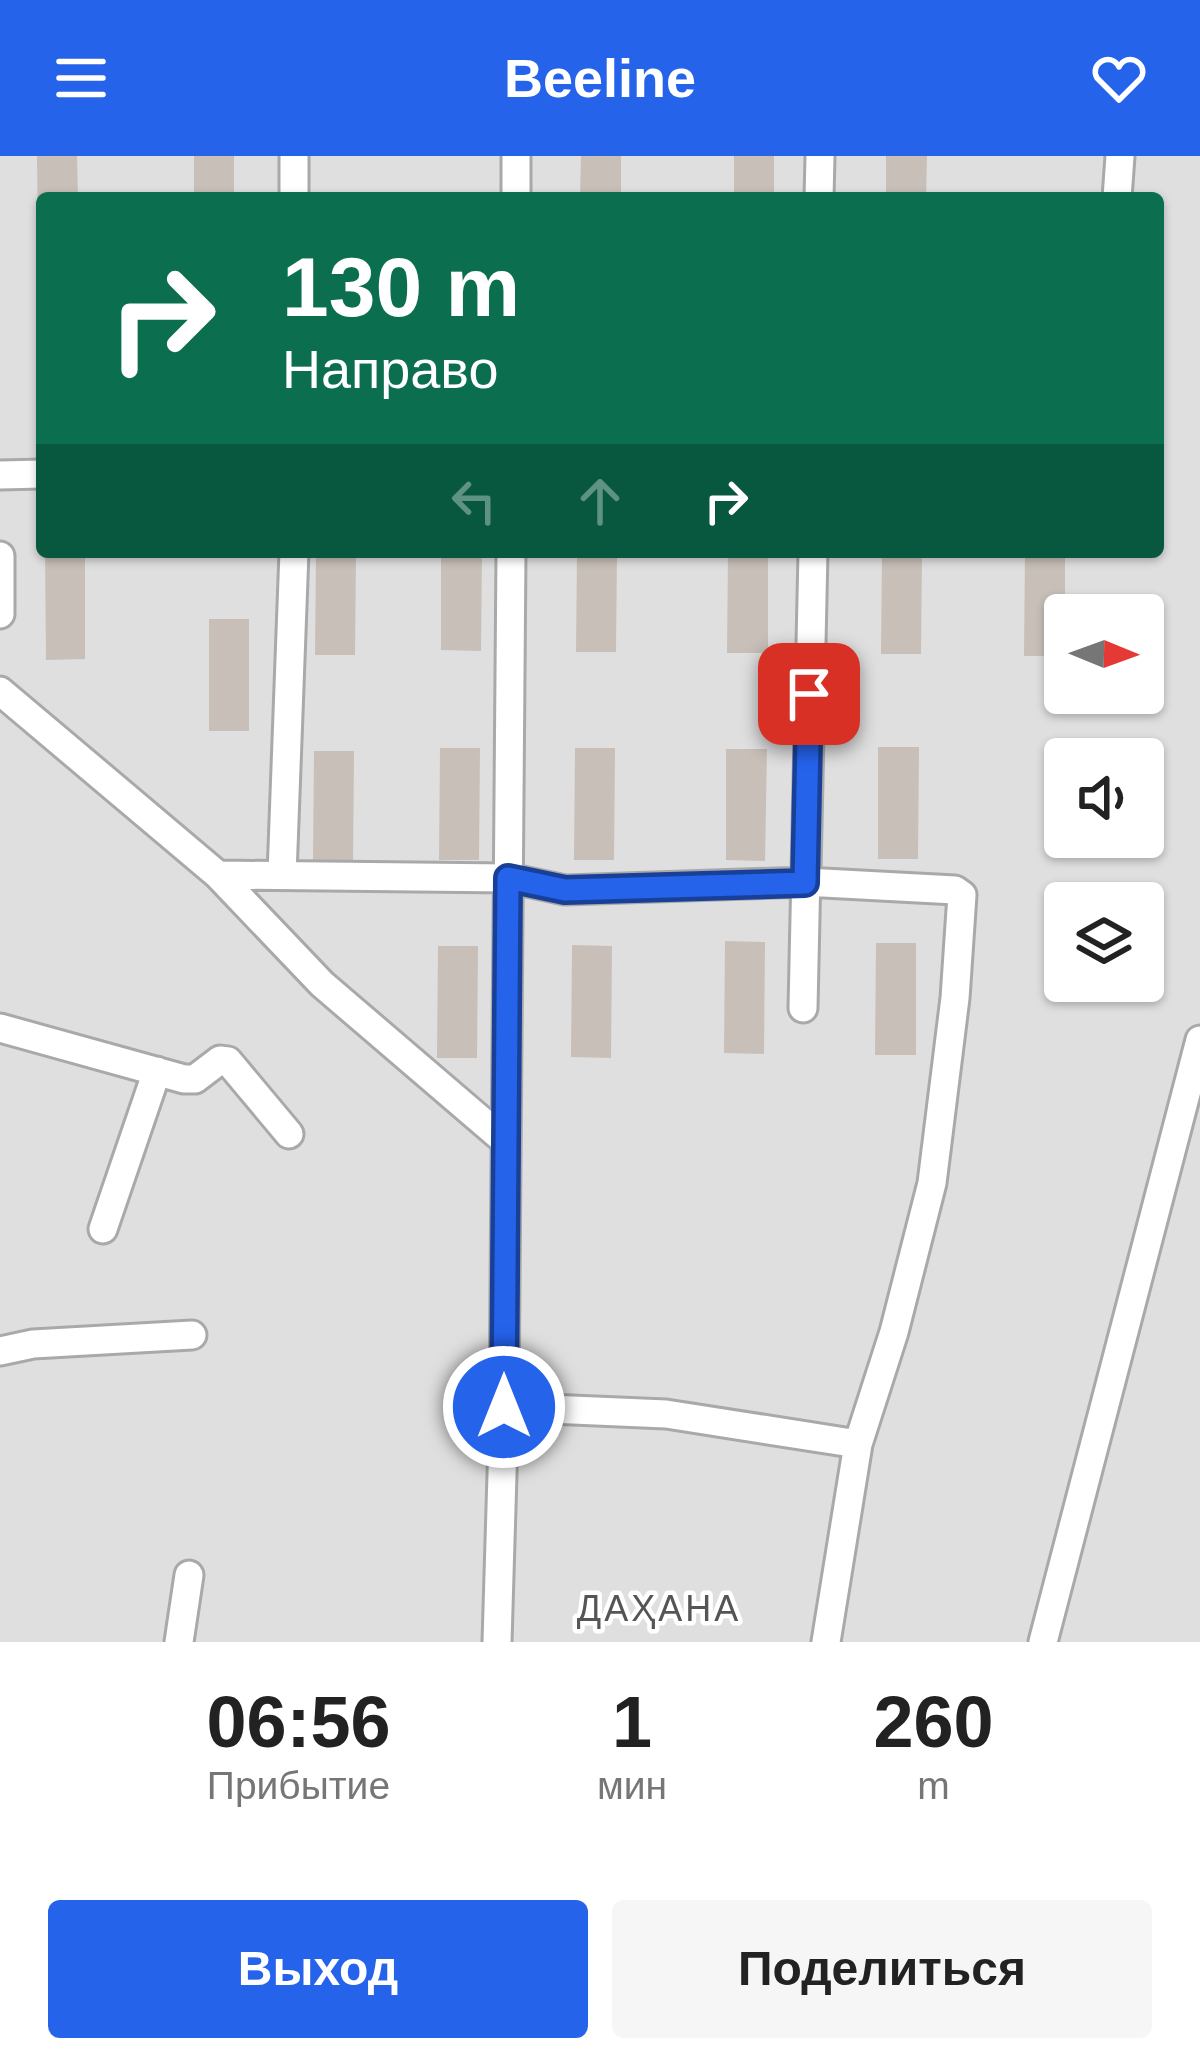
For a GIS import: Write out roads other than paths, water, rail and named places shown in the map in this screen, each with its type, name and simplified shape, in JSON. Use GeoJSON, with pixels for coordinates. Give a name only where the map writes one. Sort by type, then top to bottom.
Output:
{"type":"FeatureCollection","features":[{"type":"Feature","properties":{"kind":"street"},"geometry":{"type":"LineString","coordinates":[[294,156],[294,192]]}},
{"type":"Feature","properties":{"kind":"street"},"geometry":{"type":"LineString","coordinates":[[516,156],[516,192]]}},
{"type":"Feature","properties":{"kind":"street"},"geometry":{"type":"LineString","coordinates":[[819,192],[820,156]]}},
{"type":"Feature","properties":{"kind":"street"},"geometry":{"type":"LineString","coordinates":[[1118,192],[1120,156]]}},
{"type":"Feature","properties":{"kind":"street"},"geometry":{"type":"LineString","coordinates":[[0,475],[36,474]]}},
{"type":"Feature","properties":{"kind":"street"},"geometry":{"type":"LineString","coordinates":[[0,556],[0,614]]}},
{"type":"Feature","properties":{"kind":"street"},"geometry":{"type":"LineString","coordinates":[[282,875],[294,558]]}},
{"type":"Feature","properties":{"kind":"street"},"geometry":{"type":"LineString","coordinates":[[497,1642],[504,1407],[512,558]]}},
{"type":"Feature","properties":{"kind":"street"},"geometry":{"type":"LineString","coordinates":[[803,1008],[813,558]]}},
{"type":"Feature","properties":{"kind":"street"},"geometry":{"type":"LineString","coordinates":[[0,692],[218,875],[322,984],[504,1140]]}},
{"type":"Feature","properties":{"kind":"street"},"geometry":{"type":"LineString","coordinates":[[218,875],[508,878],[565,890],[805,883],[955,890],[962,895],[932,1184],[894,1332],[858,1444],[826,1642]]}},
{"type":"Feature","properties":{"kind":"street"},"geometry":{"type":"LineString","coordinates":[[0,1028],[195,1079],[220,1060],[228,1061],[290,1134]]}},
{"type":"Feature","properties":{"kind":"street"},"geometry":{"type":"LineString","coordinates":[[1043,1642],[1200,1040]]}},
{"type":"Feature","properties":{"kind":"street"},"geometry":{"type":"LineString","coordinates":[[103,1229],[157,1071]]}},
{"type":"Feature","properties":{"kind":"street"},"geometry":{"type":"LineString","coordinates":[[1170,1154],[1200,1157]]}},
{"type":"Feature","properties":{"kind":"street"},"geometry":{"type":"LineString","coordinates":[[0,1351],[192,1335]]}},
{"type":"Feature","properties":{"kind":"street"},"geometry":{"type":"LineString","coordinates":[[504,1407],[666,1414],[858,1444]]}},
{"type":"Feature","properties":{"kind":"street"},"geometry":{"type":"LineString","coordinates":[[179,1642],[189,1575]]}},
{"type":"Feature","properties":{"kind":"district","name":"ДАҲАНА"},"geometry":{"type":"Point","coordinates":[659,1608]}}]}
